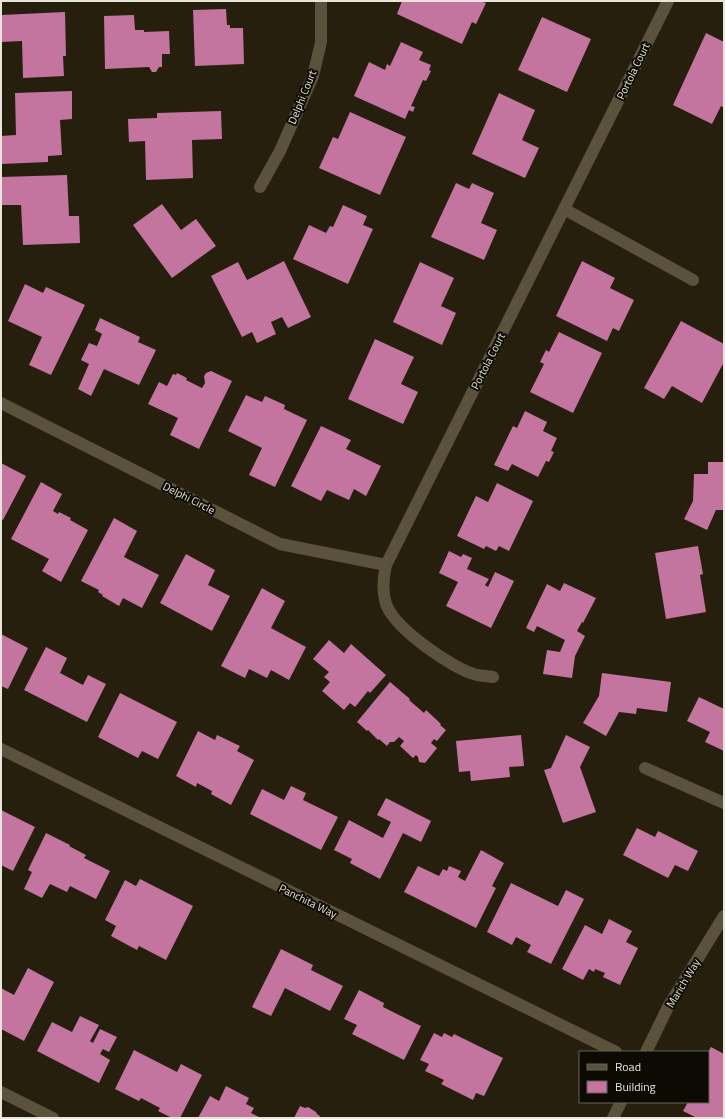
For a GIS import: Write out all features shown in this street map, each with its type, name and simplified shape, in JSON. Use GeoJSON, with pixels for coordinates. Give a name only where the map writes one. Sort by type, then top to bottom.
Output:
{"type":"FeatureCollection","features":[{"type":"Feature","properties":{"kind":"street","name":"Delphi Court"},"geometry":{"type":"LineString","coordinates":[[260,187],[280,151],[313,76],[321,42],[321,1]]}},
{"type":"Feature","properties":{"kind":"street","name":"Portola Court"},"geometry":{"type":"LineString","coordinates":[[493,677],[478,675],[467,671],[423,646],[394,618],[386,605],[383,577],[386,565],[668,1]]}},
{"type":"Feature","properties":{"kind":"street"},"geometry":{"type":"LineString","coordinates":[[564,209],[693,280]]}},
{"type":"Feature","properties":{"kind":"street","name":"Delphi Circle"},"geometry":{"type":"LineString","coordinates":[[1,403],[280,544],[386,565]]}},
{"type":"Feature","properties":{"kind":"street","name":"Panchita Way"},"geometry":{"type":"LineString","coordinates":[[1,749],[614,1051]]}},
{"type":"Feature","properties":{"kind":"street"},"geometry":{"type":"LineString","coordinates":[[645,768],[724,803]]}},
{"type":"Feature","properties":{"kind":"street","name":"Marich Way"},"geometry":{"type":"LineString","coordinates":[[646,1051],[668,1007],[724,916]]}},
{"type":"Feature","properties":{"kind":"street"},"geometry":{"type":"LineString","coordinates":[[1,1092],[53,1118]]}},
{"type":"Feature","properties":{"kind":"street"},"geometry":{"type":"LineString","coordinates":[[613,1118],[620,1103]]}},
{"type":"Feature","properties":{"kind":"building"},"geometry":{"type":"Polygon","coordinates":[[[402,1],[480,1],[486,3],[476,24],[472,22],[462,44],[397,14],[402,1]]]}},
{"type":"Feature","properties":{"kind":"building"},"geometry":{"type":"Polygon","coordinates":[[[226,9],[227,25],[230,25],[230,28],[243,28],[244,64],[195,66],[193,10],[226,9]]]}},
{"type":"Feature","properties":{"kind":"building"},"geometry":{"type":"Polygon","coordinates":[[[65,12],[66,56],[63,56],[64,76],[23,78],[22,41],[1,42],[1,15],[65,12]]]}},
{"type":"Feature","properties":{"kind":"building"},"geometry":{"type":"Polygon","coordinates":[[[134,15],[135,30],[144,30],[144,32],[169,31],[170,54],[162,54],[162,67],[159,67],[156,72],[152,72],[149,67],[105,69],[104,16],[134,15]]]}},
{"type":"Feature","properties":{"kind":"building"},"geometry":{"type":"Polygon","coordinates":[[[542,17],[591,39],[567,92],[518,70],[542,17]]]}},
{"type":"Feature","properties":{"kind":"building"},"geometry":{"type":"Polygon","coordinates":[[[706,33],[724,42],[724,108],[721,106],[712,124],[673,105],[706,33]]]}},
{"type":"Feature","properties":{"kind":"building"},"geometry":{"type":"Polygon","coordinates":[[[401,42],[423,52],[419,60],[431,65],[429,70],[431,71],[426,81],[423,80],[411,106],[415,107],[413,112],[409,110],[405,119],[354,96],[369,62],[385,70],[387,64],[390,66],[401,42]]]}},
{"type":"Feature","properties":{"kind":"building"},"geometry":{"type":"Polygon","coordinates":[[[72,91],[72,119],[60,120],[62,155],[48,156],[48,162],[1,164],[1,136],[16,135],[15,93],[72,91]]]}},
{"type":"Feature","properties":{"kind":"building"},"geometry":{"type":"Polygon","coordinates":[[[499,93],[535,110],[522,140],[539,148],[525,178],[472,154],[499,93]]]}},
{"type":"Feature","properties":{"kind":"building"},"geometry":{"type":"Polygon","coordinates":[[[221,111],[222,139],[192,140],[193,178],[146,180],[145,141],[129,142],[128,119],[157,118],[157,113],[221,111]]]}},
{"type":"Feature","properties":{"kind":"building"},"geometry":{"type":"Polygon","coordinates":[[[350,112],[406,137],[380,195],[319,168],[333,137],[338,139],[350,112]]]}},
{"type":"Feature","properties":{"kind":"building"},"geometry":{"type":"Polygon","coordinates":[[[67,175],[69,216],[79,216],[80,243],[23,245],[21,205],[1,205],[1,177],[67,175]]]}},
{"type":"Feature","properties":{"kind":"building"},"geometry":{"type":"Polygon","coordinates":[[[456,183],[469,189],[472,183],[494,193],[481,223],[497,230],[484,260],[431,237],[456,183]]]}},
{"type":"Feature","properties":{"kind":"building"},"geometry":{"type":"Polygon","coordinates":[[[162,204],[181,230],[196,219],[216,246],[172,278],[133,225],[162,204]]]}},
{"type":"Feature","properties":{"kind":"building"},"geometry":{"type":"Polygon","coordinates":[[[343,205],[367,216],[363,225],[373,229],[348,284],[293,259],[309,225],[326,233],[330,226],[333,227],[343,205]]]}},
{"type":"Feature","properties":{"kind":"building"},"geometry":{"type":"Polygon","coordinates":[[[284,261],[311,317],[288,328],[282,317],[271,322],[276,334],[257,343],[252,332],[242,337],[211,276],[238,262],[247,280],[284,261]]]}},
{"type":"Feature","properties":{"kind":"building"},"geometry":{"type":"Polygon","coordinates":[[[582,261],[615,278],[610,288],[634,300],[619,331],[613,328],[607,341],[556,316],[582,261]]]}},
{"type":"Feature","properties":{"kind":"building"},"geometry":{"type":"Polygon","coordinates":[[[420,262],[454,278],[441,306],[456,313],[442,345],[393,322],[420,262]]]}},
{"type":"Feature","properties":{"kind":"building"},"geometry":{"type":"Polygon","coordinates":[[[25,284],[43,293],[46,287],[85,305],[51,375],[29,365],[42,337],[8,321],[25,284]]]}},
{"type":"Feature","properties":{"kind":"building"},"geometry":{"type":"Polygon","coordinates":[[[100,318],[140,337],[138,342],[156,350],[139,385],[104,369],[91,396],[78,389],[89,364],[81,360],[89,343],[97,346],[102,334],[95,330],[100,318]]]}},
{"type":"Feature","properties":{"kind":"building"},"geometry":{"type":"Polygon","coordinates":[[[681,321],[724,344],[724,362],[702,403],[672,386],[664,399],[644,388],[681,321]]]}},
{"type":"Feature","properties":{"kind":"building"},"geometry":{"type":"Polygon","coordinates":[[[559,332],[602,353],[573,413],[530,392],[544,364],[540,362],[546,350],[549,352],[559,332]]]}},
{"type":"Feature","properties":{"kind":"building"},"geometry":{"type":"Polygon","coordinates":[[[375,339],[414,357],[401,384],[418,392],[403,424],[348,399],[375,339]]]}},
{"type":"Feature","properties":{"kind":"building"},"geometry":{"type":"Polygon","coordinates":[[[211,371],[232,381],[199,449],[170,435],[178,418],[148,404],[159,382],[167,386],[173,374],[176,375],[177,373],[187,378],[186,380],[202,388],[205,383],[204,376],[206,373],[211,371]]]}},
{"type":"Feature","properties":{"kind":"building"},"geometry":{"type":"Polygon","coordinates":[[[246,395],[262,402],[265,396],[285,405],[284,409],[307,420],[275,487],[249,475],[262,448],[228,431],[246,395]]]}},
{"type":"Feature","properties":{"kind":"building"},"geometry":{"type":"Polygon","coordinates":[[[525,411],[547,422],[543,431],[557,438],[551,451],[554,452],[549,462],[546,461],[538,477],[512,464],[508,471],[494,465],[513,426],[517,428],[525,411]]]}},
{"type":"Feature","properties":{"kind":"building"},"geometry":{"type":"Polygon","coordinates":[[[321,426],[351,440],[346,449],[381,466],[366,496],[354,489],[349,500],[327,490],[321,501],[291,486],[321,426]]]}},
{"type":"Feature","properties":{"kind":"building"},"geometry":{"type":"Polygon","coordinates":[[[708,462],[724,462],[724,510],[716,510],[707,530],[684,519],[693,501],[694,474],[708,474],[708,462]]]}},
{"type":"Feature","properties":{"kind":"building"},"geometry":{"type":"Polygon","coordinates":[[[1,463],[26,476],[3,520],[1,519],[1,463]]]}},
{"type":"Feature","properties":{"kind":"building"},"geometry":{"type":"Polygon","coordinates":[[[41,482],[62,494],[53,511],[58,514],[59,512],[71,518],[70,520],[88,530],[61,582],[42,571],[49,559],[11,539],[41,482]]]}},
{"type":"Feature","properties":{"kind":"building"},"geometry":{"type":"Polygon","coordinates":[[[497,483],[533,501],[509,551],[499,546],[496,551],[486,546],[484,549],[457,536],[476,496],[488,502],[497,483]]]}},
{"type":"Feature","properties":{"kind":"building"},"geometry":{"type":"Polygon","coordinates":[[[114,518],[137,531],[124,557],[159,575],[142,608],[123,598],[119,606],[102,596],[103,595],[98,592],[99,590],[81,581],[114,518]]]}},
{"type":"Feature","properties":{"kind":"building"},"geometry":{"type":"Polygon","coordinates":[[[698,546],[703,574],[700,575],[706,612],[666,619],[655,553],[698,546]]]}},
{"type":"Feature","properties":{"kind":"building"},"geometry":{"type":"Polygon","coordinates":[[[449,551],[461,557],[463,554],[472,558],[467,569],[489,579],[485,585],[488,587],[495,572],[514,581],[491,628],[446,606],[458,582],[439,573],[449,551]]]}},
{"type":"Feature","properties":{"kind":"building"},"geometry":{"type":"Polygon","coordinates":[[[186,554],[215,570],[208,585],[230,596],[212,631],[160,603],[186,554]]]}},
{"type":"Feature","properties":{"kind":"building"},"geometry":{"type":"Polygon","coordinates":[[[564,583],[596,598],[583,623],[582,622],[577,631],[585,636],[575,656],[572,678],[543,674],[547,650],[560,652],[565,640],[537,626],[534,632],[526,628],[547,584],[560,591],[564,583]]]}},
{"type":"Feature","properties":{"kind":"building"},"geometry":{"type":"Polygon","coordinates":[[[262,588],[285,601],[271,628],[306,647],[289,680],[271,670],[267,678],[249,669],[245,678],[221,666],[262,588]]]}},
{"type":"Feature","properties":{"kind":"building"},"geometry":{"type":"Polygon","coordinates":[[[1,634],[28,648],[8,689],[1,686],[1,634]]]}},
{"type":"Feature","properties":{"kind":"building"},"geometry":{"type":"Polygon","coordinates":[[[329,640],[344,653],[351,644],[386,675],[370,693],[368,691],[355,707],[350,703],[344,710],[322,691],[330,682],[324,677],[329,672],[313,659],[329,640]]]}},
{"type":"Feature","properties":{"kind":"building"},"geometry":{"type":"Polygon","coordinates":[[[46,647],[67,658],[60,673],[83,685],[88,675],[106,684],[87,722],[24,690],[46,647]]]}},
{"type":"Feature","properties":{"kind":"building"},"geometry":{"type":"Polygon","coordinates":[[[602,673],[671,682],[667,712],[637,708],[636,714],[619,712],[606,736],[583,723],[599,696],[602,673]]]}},
{"type":"Feature","properties":{"kind":"building"},"geometry":{"type":"Polygon","coordinates":[[[390,682],[424,713],[426,710],[446,730],[437,741],[434,739],[431,743],[437,748],[425,763],[419,762],[416,755],[413,758],[400,746],[404,741],[399,737],[394,742],[390,742],[387,746],[357,722],[390,682]]]}},
{"type":"Feature","properties":{"kind":"building"},"geometry":{"type":"Polygon","coordinates":[[[120,693],[177,722],[158,759],[142,751],[138,758],[98,737],[120,693]]]}},
{"type":"Feature","properties":{"kind":"building"},"geometry":{"type":"Polygon","coordinates":[[[699,697],[724,709],[724,751],[705,742],[710,732],[687,721],[699,697]]]}},
{"type":"Feature","properties":{"kind":"building"},"geometry":{"type":"Polygon","coordinates":[[[198,731],[215,740],[217,735],[240,746],[237,751],[254,760],[231,805],[211,794],[212,791],[197,783],[196,787],[176,776],[198,731]]]}},
{"type":"Feature","properties":{"kind":"building"},"geometry":{"type":"Polygon","coordinates":[[[521,735],[524,766],[509,767],[510,777],[471,781],[470,771],[459,772],[456,741],[521,735]]]}},
{"type":"Feature","properties":{"kind":"building"},"geometry":{"type":"Polygon","coordinates":[[[566,735],[590,747],[580,767],[596,812],[563,823],[544,770],[551,768],[566,735]]]}},
{"type":"Feature","properties":{"kind":"building"},"geometry":{"type":"Polygon","coordinates":[[[291,786],[306,793],[303,800],[338,817],[321,850],[250,814],[262,789],[284,800],[291,786]]]}},
{"type":"Feature","properties":{"kind":"building"},"geometry":{"type":"Polygon","coordinates":[[[386,798],[431,821],[421,842],[403,833],[380,879],[350,863],[352,859],[334,850],[349,820],[383,838],[391,822],[377,815],[386,798]]]}},
{"type":"Feature","properties":{"kind":"building"},"geometry":{"type":"Polygon","coordinates":[[[1,810],[35,827],[13,871],[1,865],[1,810]]]}},
{"type":"Feature","properties":{"kind":"building"},"geometry":{"type":"Polygon","coordinates":[[[637,828],[655,837],[658,831],[698,851],[688,871],[675,865],[668,878],[623,855],[637,828]]]}},
{"type":"Feature","properties":{"kind":"building"},"geometry":{"type":"Polygon","coordinates":[[[46,833],[86,855],[84,858],[110,871],[96,899],[70,886],[67,892],[50,884],[42,898],[24,889],[32,872],[28,870],[46,833]]]}},
{"type":"Feature","properties":{"kind":"building"},"geometry":{"type":"Polygon","coordinates":[[[481,850],[504,863],[492,886],[496,888],[476,928],[404,892],[418,866],[439,876],[443,869],[447,871],[449,866],[461,871],[458,877],[465,881],[481,850]]]}},
{"type":"Feature","properties":{"kind":"building"},"geometry":{"type":"Polygon","coordinates":[[[140,879],[193,906],[166,960],[139,946],[137,950],[111,936],[116,926],[105,920],[125,880],[136,886],[140,879]]]}},
{"type":"Feature","properties":{"kind":"building"},"geometry":{"type":"Polygon","coordinates":[[[511,883],[558,906],[566,890],[584,899],[551,964],[527,952],[531,945],[516,937],[512,945],[487,932],[511,883]]]}},
{"type":"Feature","properties":{"kind":"building"},"geometry":{"type":"Polygon","coordinates":[[[609,919],[632,931],[626,942],[638,948],[620,985],[603,977],[605,973],[595,969],[594,972],[589,969],[583,980],[562,969],[585,925],[602,934],[609,919]]]}},
{"type":"Feature","properties":{"kind":"building"},"geometry":{"type":"Polygon","coordinates":[[[281,949],[313,965],[311,970],[343,986],[330,1011],[285,988],[271,1016],[252,1007],[281,949]]]}},
{"type":"Feature","properties":{"kind":"building"},"geometry":{"type":"Polygon","coordinates":[[[28,968],[54,982],[24,1041],[1,1029],[1,988],[14,995],[28,968]]]}},
{"type":"Feature","properties":{"kind":"building"},"geometry":{"type":"Polygon","coordinates":[[[359,990],[384,1003],[383,1007],[421,1026],[404,1060],[352,1034],[357,1025],[344,1019],[359,990]]]}},
{"type":"Feature","properties":{"kind":"building"},"geometry":{"type":"Polygon","coordinates":[[[80,1016],[99,1025],[90,1041],[93,1043],[100,1029],[117,1037],[109,1052],[103,1049],[100,1054],[110,1060],[99,1083],[37,1051],[52,1022],[72,1032],[80,1016]]]}},
{"type":"Feature","properties":{"kind":"building"},"geometry":{"type":"Polygon","coordinates":[[[434,1033],[442,1037],[444,1033],[452,1037],[454,1034],[503,1058],[484,1096],[476,1093],[473,1100],[441,1084],[444,1080],[425,1071],[429,1064],[420,1060],[434,1033]]]}},
{"type":"Feature","properties":{"kind":"building"},"geometry":{"type":"Polygon","coordinates":[[[711,1047],[724,1054],[724,1118],[697,1118],[683,1111],[687,1103],[709,1103],[709,1051],[711,1047]]]}},
{"type":"Feature","properties":{"kind":"building"},"geometry":{"type":"Polygon","coordinates":[[[134,1050],[177,1072],[181,1064],[202,1075],[180,1118],[172,1118],[158,1111],[160,1108],[141,1098],[139,1101],[115,1089],[134,1050]]]}},
{"type":"Feature","properties":{"kind":"building"},"geometry":{"type":"Polygon","coordinates":[[[226,1086],[249,1098],[246,1104],[254,1108],[251,1113],[261,1118],[198,1118],[210,1096],[219,1101],[226,1086]]]}},
{"type":"Feature","properties":{"kind":"building"},"geometry":{"type":"Polygon","coordinates":[[[300,1106],[305,1108],[308,1107],[316,1112],[320,1116],[319,1118],[294,1118],[300,1106]]]}}]}
